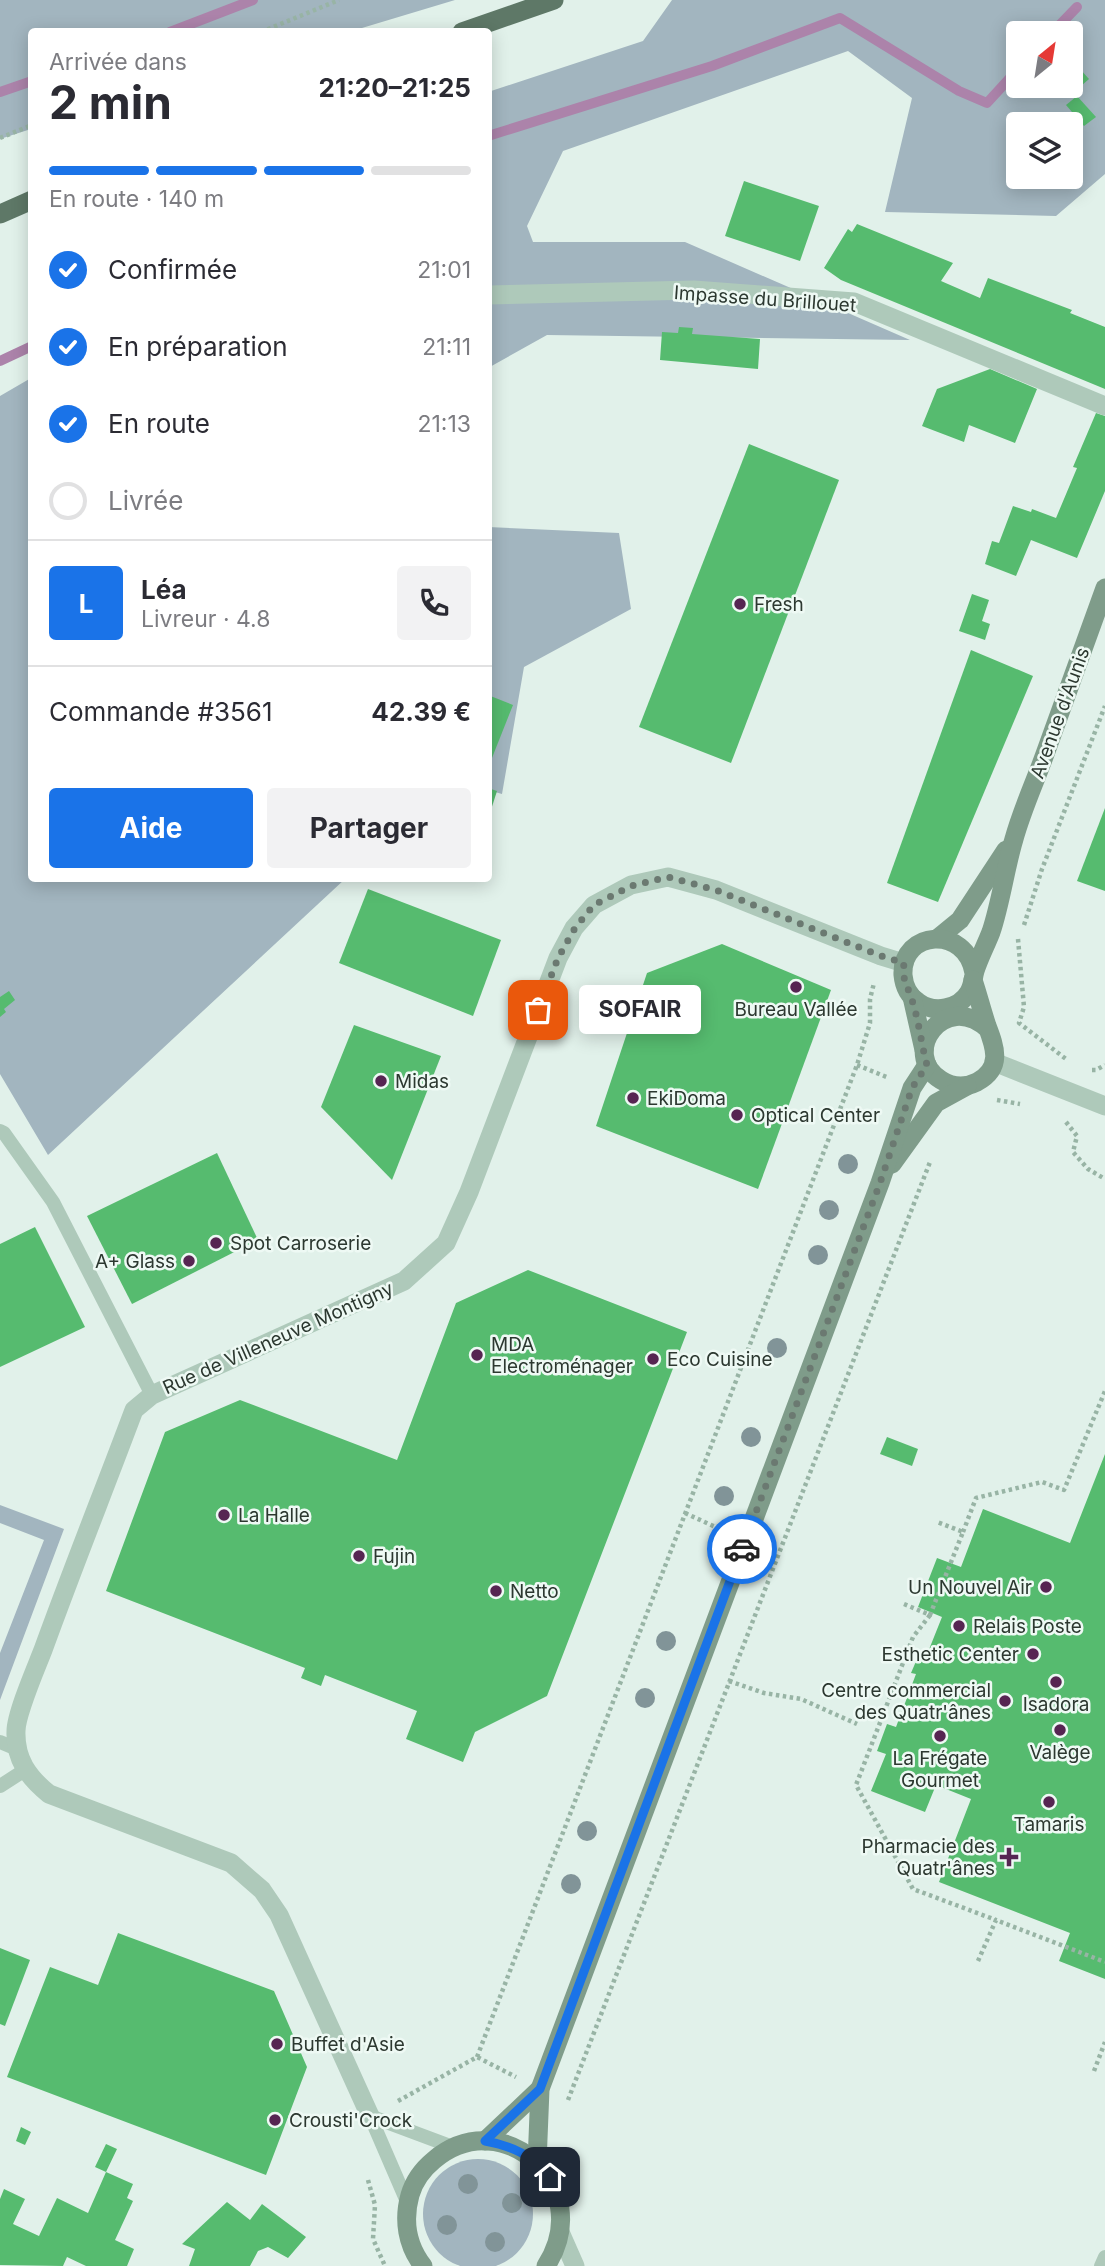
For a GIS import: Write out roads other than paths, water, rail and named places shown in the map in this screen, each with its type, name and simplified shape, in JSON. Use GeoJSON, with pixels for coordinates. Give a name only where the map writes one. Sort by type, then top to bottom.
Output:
{"type":"FeatureCollection","features":[{"type":"Feature","properties":{"kind":"main road"},"geometry":{"type":"LineString","coordinates":[[474,28],[554,0]]}},
{"type":"Feature","properties":{"kind":"main road"},"geometry":{"type":"LineString","coordinates":[[0,214],[28,202]]}},
{"type":"Feature","properties":{"kind":"main road","name":"Avenue d'Aunis"},"geometry":{"type":"LineString","coordinates":[[912,997],[931,1008],[943,1009],[963,999],[970,991],[991,931],[1014,837],[1105,588]]}},
{"type":"Feature","properties":{"kind":"main road","name":"Avenue d'Aunis"},"geometry":{"type":"LineString","coordinates":[[904,963],[917,945],[938,938],[960,920],[1014,837]]}},
{"type":"Feature","properties":{"kind":"main road"},"geometry":{"type":"LineString","coordinates":[[880,1183],[936,1103],[984,1077],[994,1062],[994,1039],[988,1029],[972,962],[967,952],[949,940],[938,938]]}},
{"type":"Feature","properties":{"kind":"main road"},"geometry":{"type":"LineString","coordinates":[[904,963],[905,987],[912,997],[926,1058],[934,1075],[955,1086],[967,1086]]}},
{"type":"Feature","properties":{"kind":"main road"},"geometry":{"type":"LineString","coordinates":[[537,2163],[540,2089],[880,1183],[912,1088],[926,1058],[926,1041],[930,1031],[948,1017],[970,1017],[988,1029]]}},
{"type":"Feature","properties":{"kind":"main road"},"geometry":{"type":"LineString","coordinates":[[485,2141],[540,2089]]}},
{"type":"Feature","properties":{"kind":"main road"},"geometry":{"type":"LineString","coordinates":[[422,2266],[409,2240],[406,2222],[408,2204],[419,2176],[440,2155],[453,2147],[485,2141],[522,2151],[550,2177],[558,2194],[561,2213],[556,2249],[546,2266]]}},
{"type":"Feature","properties":{"kind":"street","name":"Impasse du Brillouet"},"geometry":{"type":"LineString","coordinates":[[492,295],[694,290],[854,302],[1105,406]]}},
{"type":"Feature","properties":{"kind":"street","name":"Rue de Villeneuve Montigny"},"geometry":{"type":"LineString","coordinates":[[370,2116],[279,1914],[262,1890],[231,1863],[49,1794],[34,1782],[8,1746],[134,1410],[152,1395],[404,1281],[446,1243],[469,1192],[558,958],[575,928],[594,905],[631,886],[668,877],[716,890],[904,963]]}},
{"type":"Feature","properties":{"kind":"street"},"geometry":{"type":"LineString","coordinates":[[994,1062],[1105,1106]]}},
{"type":"Feature","properties":{"kind":"street"},"geometry":{"type":"LineString","coordinates":[[560,2232],[575,2266]]}},
{"type":"Feature","properties":{"kind":"lane"},"geometry":{"type":"LineString","coordinates":[[0,1131],[53,1202],[152,1395]]}},
{"type":"Feature","properties":{"kind":"lane"},"geometry":{"type":"LineString","coordinates":[[0,1786],[25,1770]]}},
{"type":"Feature","properties":{"kind":"lane"},"geometry":{"type":"LineString","coordinates":[[370,2116],[453,2147]]}},
{"type":"Feature","properties":{"kind":"lane","name":"Rue de Villeneuve Montigny"},"geometry":{"type":"LineString","coordinates":[[370,2116],[408,2204]]}},
{"type":"Feature","properties":{"kind":"lane"},"geometry":{"type":"LineString","coordinates":[[1101,2266],[1105,2257]]}},
{"type":"Feature","properties":{"kind":"waterway"},"geometry":{"type":"LineString","coordinates":[[180,28],[253,0]]}},
{"type":"Feature","properties":{"kind":"waterway"},"geometry":{"type":"LineString","coordinates":[[1064,21],[1077,7]]}},
{"type":"Feature","properties":{"kind":"waterway"},"geometry":{"type":"LineString","coordinates":[[492,135],[712,66],[840,18],[959,91],[987,103],[1006,82]]}},
{"type":"Feature","properties":{"kind":"waterway"},"geometry":{"type":"LineString","coordinates":[[0,92],[28,82]]}},
{"type":"Feature","properties":{"kind":"waterway"},"geometry":{"type":"LineString","coordinates":[[0,361],[28,348]]}},
{"type":"Feature","properties":{"kind":"place","name":"Fresh"},"geometry":{"type":"Point","coordinates":[740,604]}},
{"type":"Feature","properties":{"kind":"place","name":"Bureau Vallée"},"geometry":{"type":"Point","coordinates":[796,987]}},
{"type":"Feature","properties":{"kind":"place","name":"SOFAIR"},"geometry":{"type":"Point","coordinates":[538,1010]}},
{"type":"Feature","properties":{"kind":"place","name":"Midas"},"geometry":{"type":"Point","coordinates":[381,1081]}},
{"type":"Feature","properties":{"kind":"place","name":"EkiDoma"},"geometry":{"type":"Point","coordinates":[633,1098]}},
{"type":"Feature","properties":{"kind":"place","name":"Optical Center"},"geometry":{"type":"Point","coordinates":[737,1115]}},
{"type":"Feature","properties":{"kind":"place","name":"Spot Carroserie"},"geometry":{"type":"Point","coordinates":[216,1243]}},
{"type":"Feature","properties":{"kind":"place","name":"A+ Glass"},"geometry":{"type":"Point","coordinates":[189,1261]}},
{"type":"Feature","properties":{"kind":"place","name":"MDA Electroménager"},"geometry":{"type":"Point","coordinates":[477,1355]}},
{"type":"Feature","properties":{"kind":"place","name":"Eco Cuisine"},"geometry":{"type":"Point","coordinates":[653,1359]}},
{"type":"Feature","properties":{"kind":"place","name":"La Halle"},"geometry":{"type":"Point","coordinates":[224,1515]}},
{"type":"Feature","properties":{"kind":"place","name":"Fujin"},"geometry":{"type":"Point","coordinates":[359,1556]}},
{"type":"Feature","properties":{"kind":"place","name":"Un Nouvel Air"},"geometry":{"type":"Point","coordinates":[1046,1587]}},
{"type":"Feature","properties":{"kind":"place","name":"Netto"},"geometry":{"type":"Point","coordinates":[496,1591]}},
{"type":"Feature","properties":{"kind":"place","name":"Relais Poste"},"geometry":{"type":"Point","coordinates":[959,1626]}},
{"type":"Feature","properties":{"kind":"place","name":"Esthetic Center"},"geometry":{"type":"Point","coordinates":[1033,1654]}},
{"type":"Feature","properties":{"kind":"place","name":"Isadora"},"geometry":{"type":"Point","coordinates":[1056,1682]}},
{"type":"Feature","properties":{"kind":"place","name":"Centre commercial des Quatr'ânes"},"geometry":{"type":"Point","coordinates":[1005,1701]}},
{"type":"Feature","properties":{"kind":"place","name":"Valège"},"geometry":{"type":"Point","coordinates":[1060,1730]}},
{"type":"Feature","properties":{"kind":"place","name":"La Frégate Gourmet"},"geometry":{"type":"Point","coordinates":[940,1736]}},
{"type":"Feature","properties":{"kind":"place","name":"Tamaris"},"geometry":{"type":"Point","coordinates":[1049,1802]}},
{"type":"Feature","properties":{"kind":"place","name":"Pharmacie des Quatr'ânes"},"geometry":{"type":"Point","coordinates":[1009,1857]}},
{"type":"Feature","properties":{"kind":"place","name":"Buffet d'Asie"},"geometry":{"type":"Point","coordinates":[277,2044]}},
{"type":"Feature","properties":{"kind":"place","name":"Crousti'Crock"},"geometry":{"type":"Point","coordinates":[275,2120]}}]}
